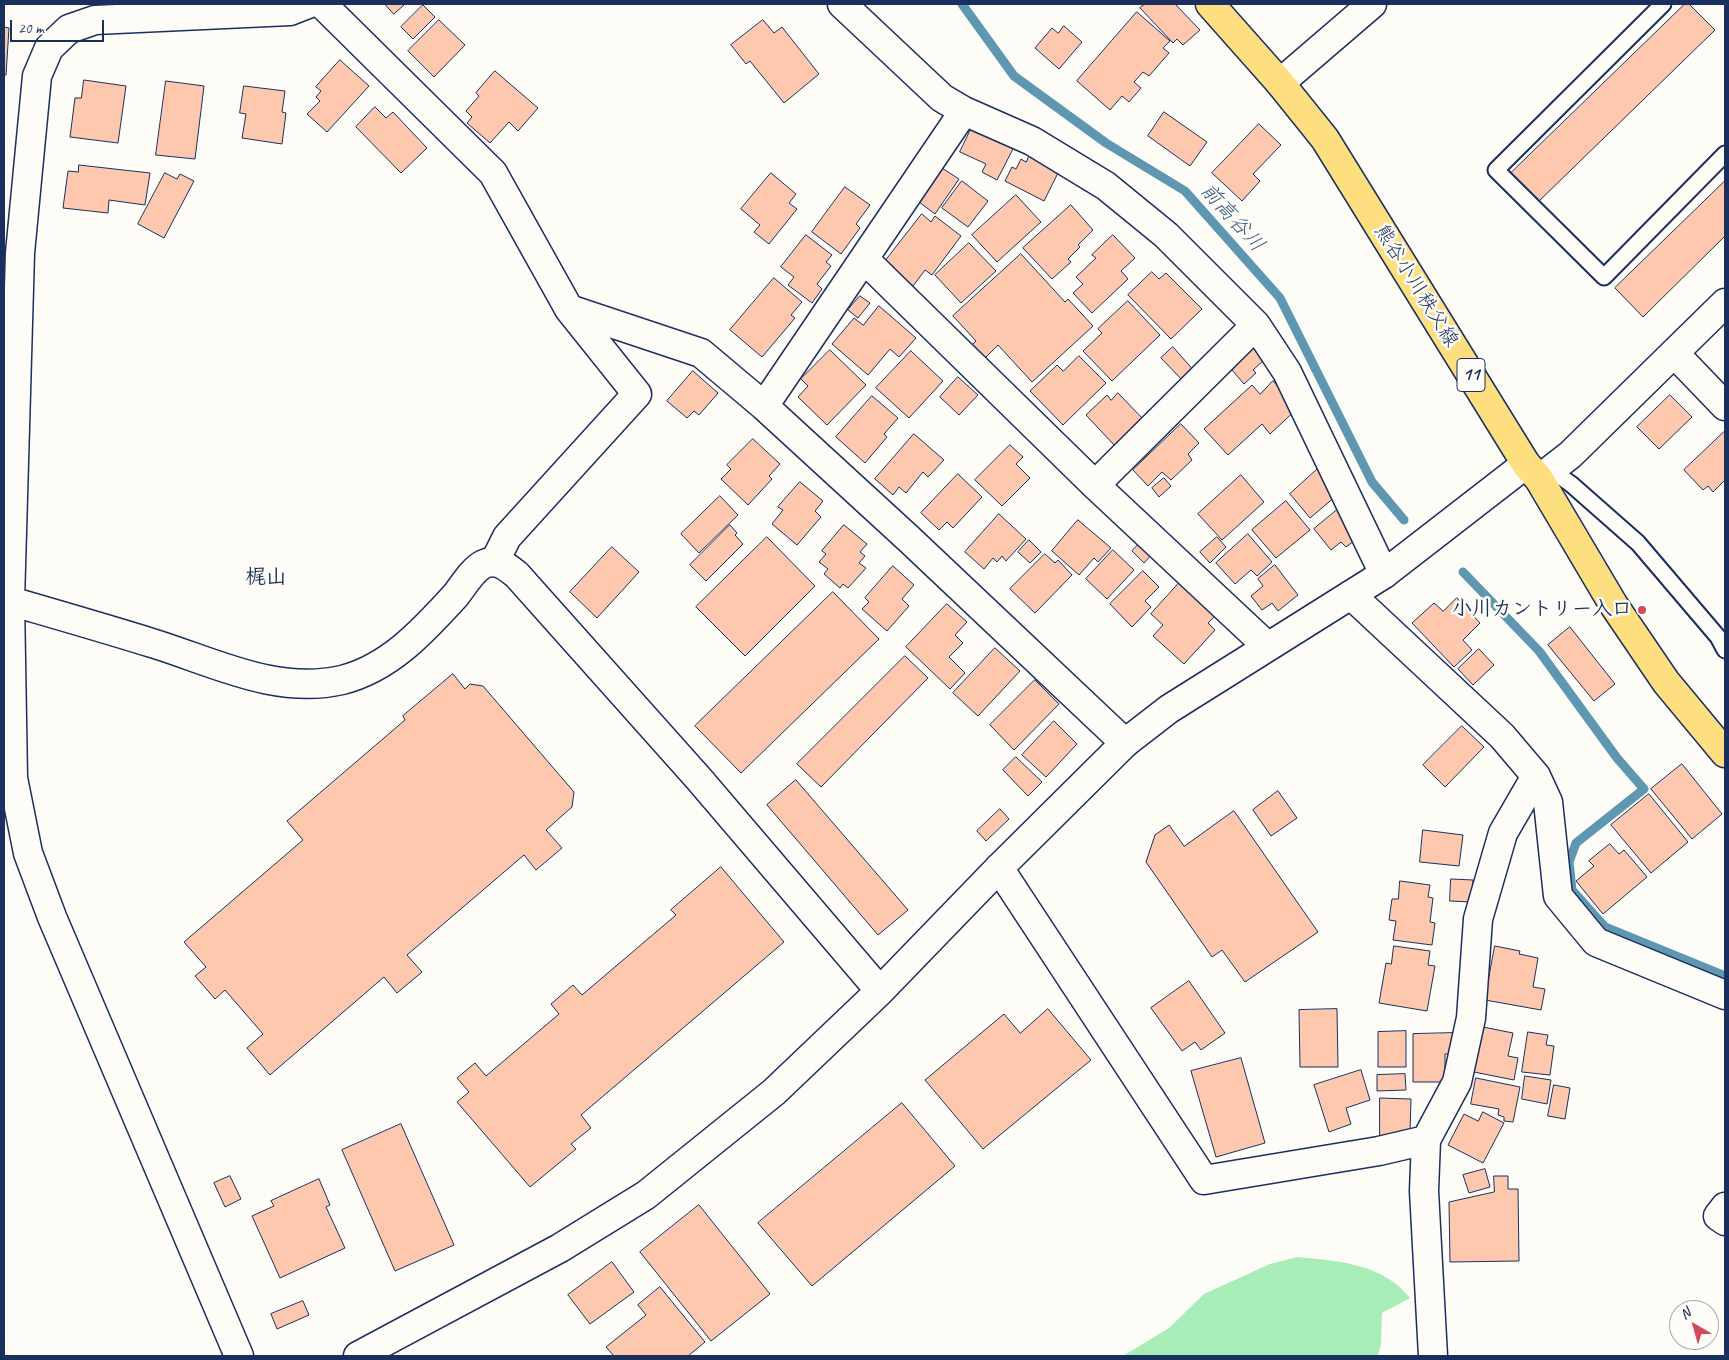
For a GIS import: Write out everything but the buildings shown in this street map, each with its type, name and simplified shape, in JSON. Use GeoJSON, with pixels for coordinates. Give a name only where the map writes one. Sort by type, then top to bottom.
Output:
{"type":"FeatureCollection","features":[{"type":"Feature","properties":{"kind":"main road","name":"熊谷小川秩父線"},"geometry":{"type":"LineString","coordinates":[[1210,4],[1280,83],[1330,148],[1539,471],[1612,604],[1666,682],[1725,753]]}},
{"type":"Feature","properties":{"kind":"street"},"geometry":{"type":"LineString","coordinates":[[239,1356],[56,926],[28,853],[13,778],[10,600],[20,253],[37,76],[50,48],[69,29],[94,20],[290,11],[308,4]]}},
{"type":"Feature","properties":{"kind":"street"},"geometry":{"type":"LineString","coordinates":[[322,4],[493,173],[569,309],[636,394],[507,537],[495,561]]}},
{"type":"Feature","properties":{"kind":"street"},"geometry":{"type":"LineString","coordinates":[[842,4],[942,98],[964,112],[1032,142],[1106,186],[1166,235],[1256,325],[1287,372],[1384,574]]}},
{"type":"Feature","properties":{"kind":"street"},"geometry":{"type":"LineString","coordinates":[[1280,83],[1372,4]]}},
{"type":"Feature","properties":{"kind":"street"},"geometry":{"type":"LineString","coordinates":[[764,406],[964,112]]}},
{"type":"Feature","properties":{"kind":"street"},"geometry":{"type":"LineString","coordinates":[[864,259],[1095,485],[1266,646]]}},
{"type":"Feature","properties":{"kind":"street"},"geometry":{"type":"LineString","coordinates":[[358,1356],[560,1248],[646,1195],[774,1092],[880,991],[999,868],[1125,743],[1168,709],[1266,646],[1351,596],[1539,471],[1570,455],[1725,303]]}},
{"type":"Feature","properties":{"kind":"street"},"geometry":{"type":"LineString","coordinates":[[569,309],[701,352],[764,406],[909,539],[1125,743]]}},
{"type":"Feature","properties":{"kind":"street"},"geometry":{"type":"LineString","coordinates":[[1095,485],[1256,325]]}},
{"type":"Feature","properties":{"kind":"street"},"geometry":{"type":"LineString","coordinates":[[1674,353],[1725,406]]}},
{"type":"Feature","properties":{"kind":"street"},"geometry":{"type":"LineString","coordinates":[[10,600],[157,644],[235,672],[273,682],[310,684],[343,680],[378,666],[404,648],[428,626],[482,565],[495,561],[506,566],[524,582],[699,779],[880,991]]}},
{"type":"Feature","properties":{"kind":"street"},"geometry":{"type":"LineString","coordinates":[[1351,596],[1502,736],[1536,776],[1548,802],[1558,896],[1596,942],[1725,995]]}},
{"type":"Feature","properties":{"kind":"street"},"geometry":{"type":"LineString","coordinates":[[1432,1356],[1424,1191],[1426,1140],[1457,1082],[1471,1018],[1478,919],[1502,833],[1536,776]]}},
{"type":"Feature","properties":{"kind":"street"},"geometry":{"type":"LineString","coordinates":[[999,868],[1204,1180],[1380,1151],[1426,1140]]}},
{"type":"Feature","properties":{"kind":"street"},"geometry":{"type":"LineString","coordinates":[[1725,1207],[1718,1216],[1725,1221]]}},
{"type":"Feature","properties":{"kind":"lane"},"geometry":{"type":"LineString","coordinates":[[1663,4],[1496,170],[1604,277],[1725,154]]}},
{"type":"Feature","properties":{"kind":"lane"},"geometry":{"type":"LineString","coordinates":[[1539,471],[1571,484],[1638,542],[1718,637],[1725,650]]}},
{"type":"Feature","properties":{"kind":"green space"},"geometry":{"type":"Polygon","coordinates":[[[1297,1257],[1328,1260],[1373,1271],[1399,1286],[1410,1298],[1382,1313],[1381,1344],[1378,1356],[1123,1356],[1169,1328],[1204,1294],[1270,1264],[1297,1257]]]}},
{"type":"Feature","properties":{"kind":"waterway","name":"前高谷川"},"geometry":{"type":"LineString","coordinates":[[962,4],[1014,76],[1106,143],[1185,191],[1280,298],[1372,482],[1404,520]]}},
{"type":"Feature","properties":{"kind":"waterway"},"geometry":{"type":"LineString","coordinates":[[1463,572],[1539,651],[1617,758],[1644,789],[1576,843],[1569,862],[1572,890],[1605,927],[1725,976]]}},
{"type":"Feature","properties":{"kind":"place","name":"小川カントリー入口"},"geometry":{"type":"Point","coordinates":[1642,610]}},
{"type":"Feature","properties":{"kind":"district","name":"梶山"},"geometry":{"type":"Point","coordinates":[266,577]}}]}
